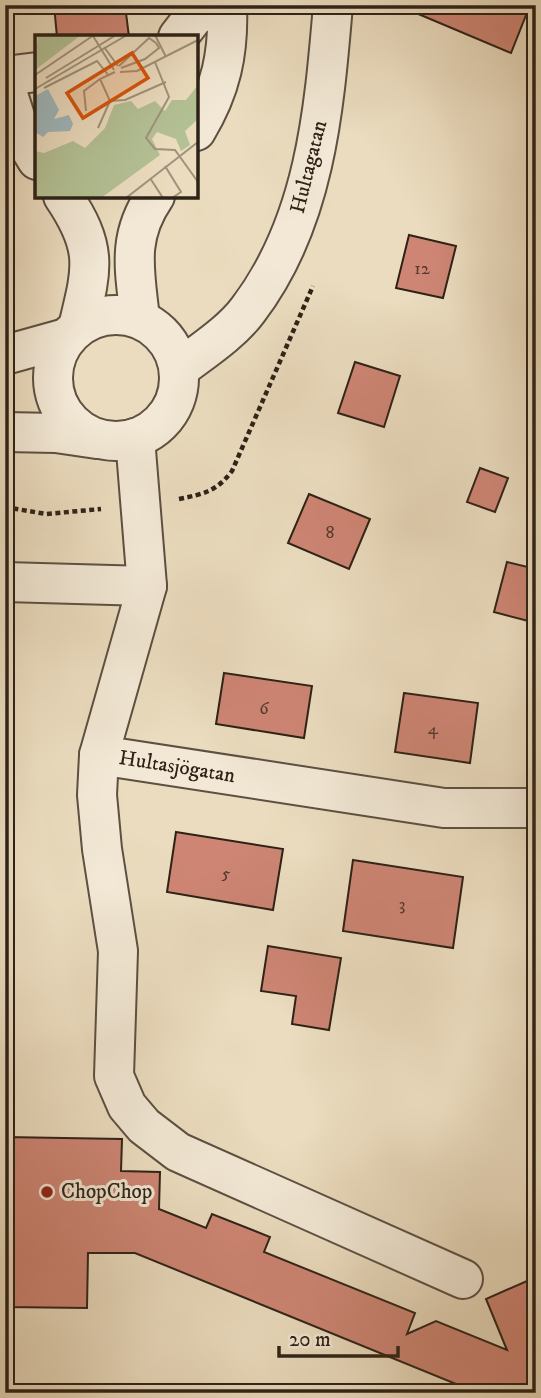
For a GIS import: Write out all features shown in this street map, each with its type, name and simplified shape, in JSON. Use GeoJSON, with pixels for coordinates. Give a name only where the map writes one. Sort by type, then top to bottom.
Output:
{"type":"FeatureCollection","features":[{"type":"Feature","properties":{"kind":"street","name":"Hultagatan"},"geometry":{"type":"LineString","coordinates":[[179,369],[247,311],[284,249],[306,198],[326,97],[332,5]]}},
{"type":"Feature","properties":{"kind":"street"},"geometry":{"type":"LineString","coordinates":[[180,35],[196,14],[228,6],[228,47],[211,106],[198,128]]}},
{"type":"Feature","properties":{"kind":"street"},"geometry":{"type":"LineString","coordinates":[[5,76],[35,72]]}},
{"type":"Feature","properties":{"kind":"street"},"geometry":{"type":"LineString","coordinates":[[5,85],[20,132],[35,157]]}},
{"type":"Feature","properties":{"kind":"street"},"geometry":{"type":"LineString","coordinates":[[64,198],[81,225],[92,257],[72,333],[57,357],[52,377],[56,398],[73,424],[117,439]]}},
{"type":"Feature","properties":{"kind":"street"},"geometry":{"type":"LineString","coordinates":[[140,319],[133,254],[141,217],[154,198]]}},
{"type":"Feature","properties":{"kind":"street"},"geometry":{"type":"LineString","coordinates":[[5,355],[72,333],[108,315],[140,319],[159,331],[173,348],[179,369],[178,390],[172,410],[158,426],[117,439],[56,433],[5,432]]}},
{"type":"Feature","properties":{"kind":"street","name":"Hultasjögatan"},"geometry":{"type":"LineString","coordinates":[[117,439],[142,506],[147,586],[99,755],[444,808],[536,808]]}},
{"type":"Feature","properties":{"kind":"street"},"geometry":{"type":"LineString","coordinates":[[5,583],[147,586]]}},
{"type":"Feature","properties":{"kind":"street"},"geometry":{"type":"LineString","coordinates":[[99,755],[97,795],[102,849],[118,951],[114,1076],[127,1106],[144,1126],[178,1152],[463,1279]]}},
{"type":"Feature","properties":{"kind":"path"},"geometry":{"type":"LineString","coordinates":[[5,507],[46,514],[142,506]]}},
{"type":"Feature","properties":{"kind":"building"},"geometry":{"type":"Polygon","coordinates":[[[54,5],[125,5],[129,35],[57,35],[54,5]]]}},
{"type":"Feature","properties":{"kind":"building"},"geometry":{"type":"Polygon","coordinates":[[[397,5],[530,5],[511,53],[397,5]]]}},
{"type":"Feature","properties":{"kind":"building"},"geometry":{"type":"Polygon","coordinates":[[[409,235],[456,246],[443,298],[396,288],[409,235]]]}},
{"type":"Feature","properties":{"kind":"building"},"geometry":{"type":"Polygon","coordinates":[[[355,362],[400,376],[384,427],[338,413],[355,362]]]}},
{"type":"Feature","properties":{"kind":"building"},"geometry":{"type":"Polygon","coordinates":[[[480,468],[508,478],[495,512],[467,502],[480,468]]]}},
{"type":"Feature","properties":{"kind":"building"},"geometry":{"type":"Polygon","coordinates":[[[309,494],[370,519],[349,569],[288,543],[309,494]]]}},
{"type":"Feature","properties":{"kind":"building"},"geometry":{"type":"Polygon","coordinates":[[[507,562],[536,569],[536,623],[494,612],[507,562]]]}},
{"type":"Feature","properties":{"kind":"building"},"geometry":{"type":"Polygon","coordinates":[[[224,673],[312,686],[304,738],[216,724],[224,673]]]}},
{"type":"Feature","properties":{"kind":"building"},"geometry":{"type":"Polygon","coordinates":[[[404,693],[478,703],[470,763],[395,752],[404,693]]]}},
{"type":"Feature","properties":{"kind":"building"},"geometry":{"type":"Polygon","coordinates":[[[176,832],[283,849],[273,910],[167,892],[176,832]]]}},
{"type":"Feature","properties":{"kind":"building"},"geometry":{"type":"Polygon","coordinates":[[[353,860],[463,877],[453,948],[343,931],[353,860]]]}},
{"type":"Feature","properties":{"kind":"building"},"geometry":{"type":"Polygon","coordinates":[[[268,946],[341,958],[329,1030],[292,1024],[296,996],[261,991],[268,946]]]}},
{"type":"Feature","properties":{"kind":"building"},"geometry":{"type":"Polygon","coordinates":[[[5,1137],[122,1139],[121,1171],[160,1172],[159,1209],[206,1228],[212,1214],[270,1237],[264,1252],[415,1313],[407,1334],[436,1321],[507,1350],[486,1299],[536,1277],[536,1393],[478,1393],[135,1253],[88,1253],[87,1308],[5,1307],[5,1137]]]}},
{"type":"Feature","properties":{"kind":"place","name":"ChopChop"},"geometry":{"type":"Point","coordinates":[47,1192]}}]}
